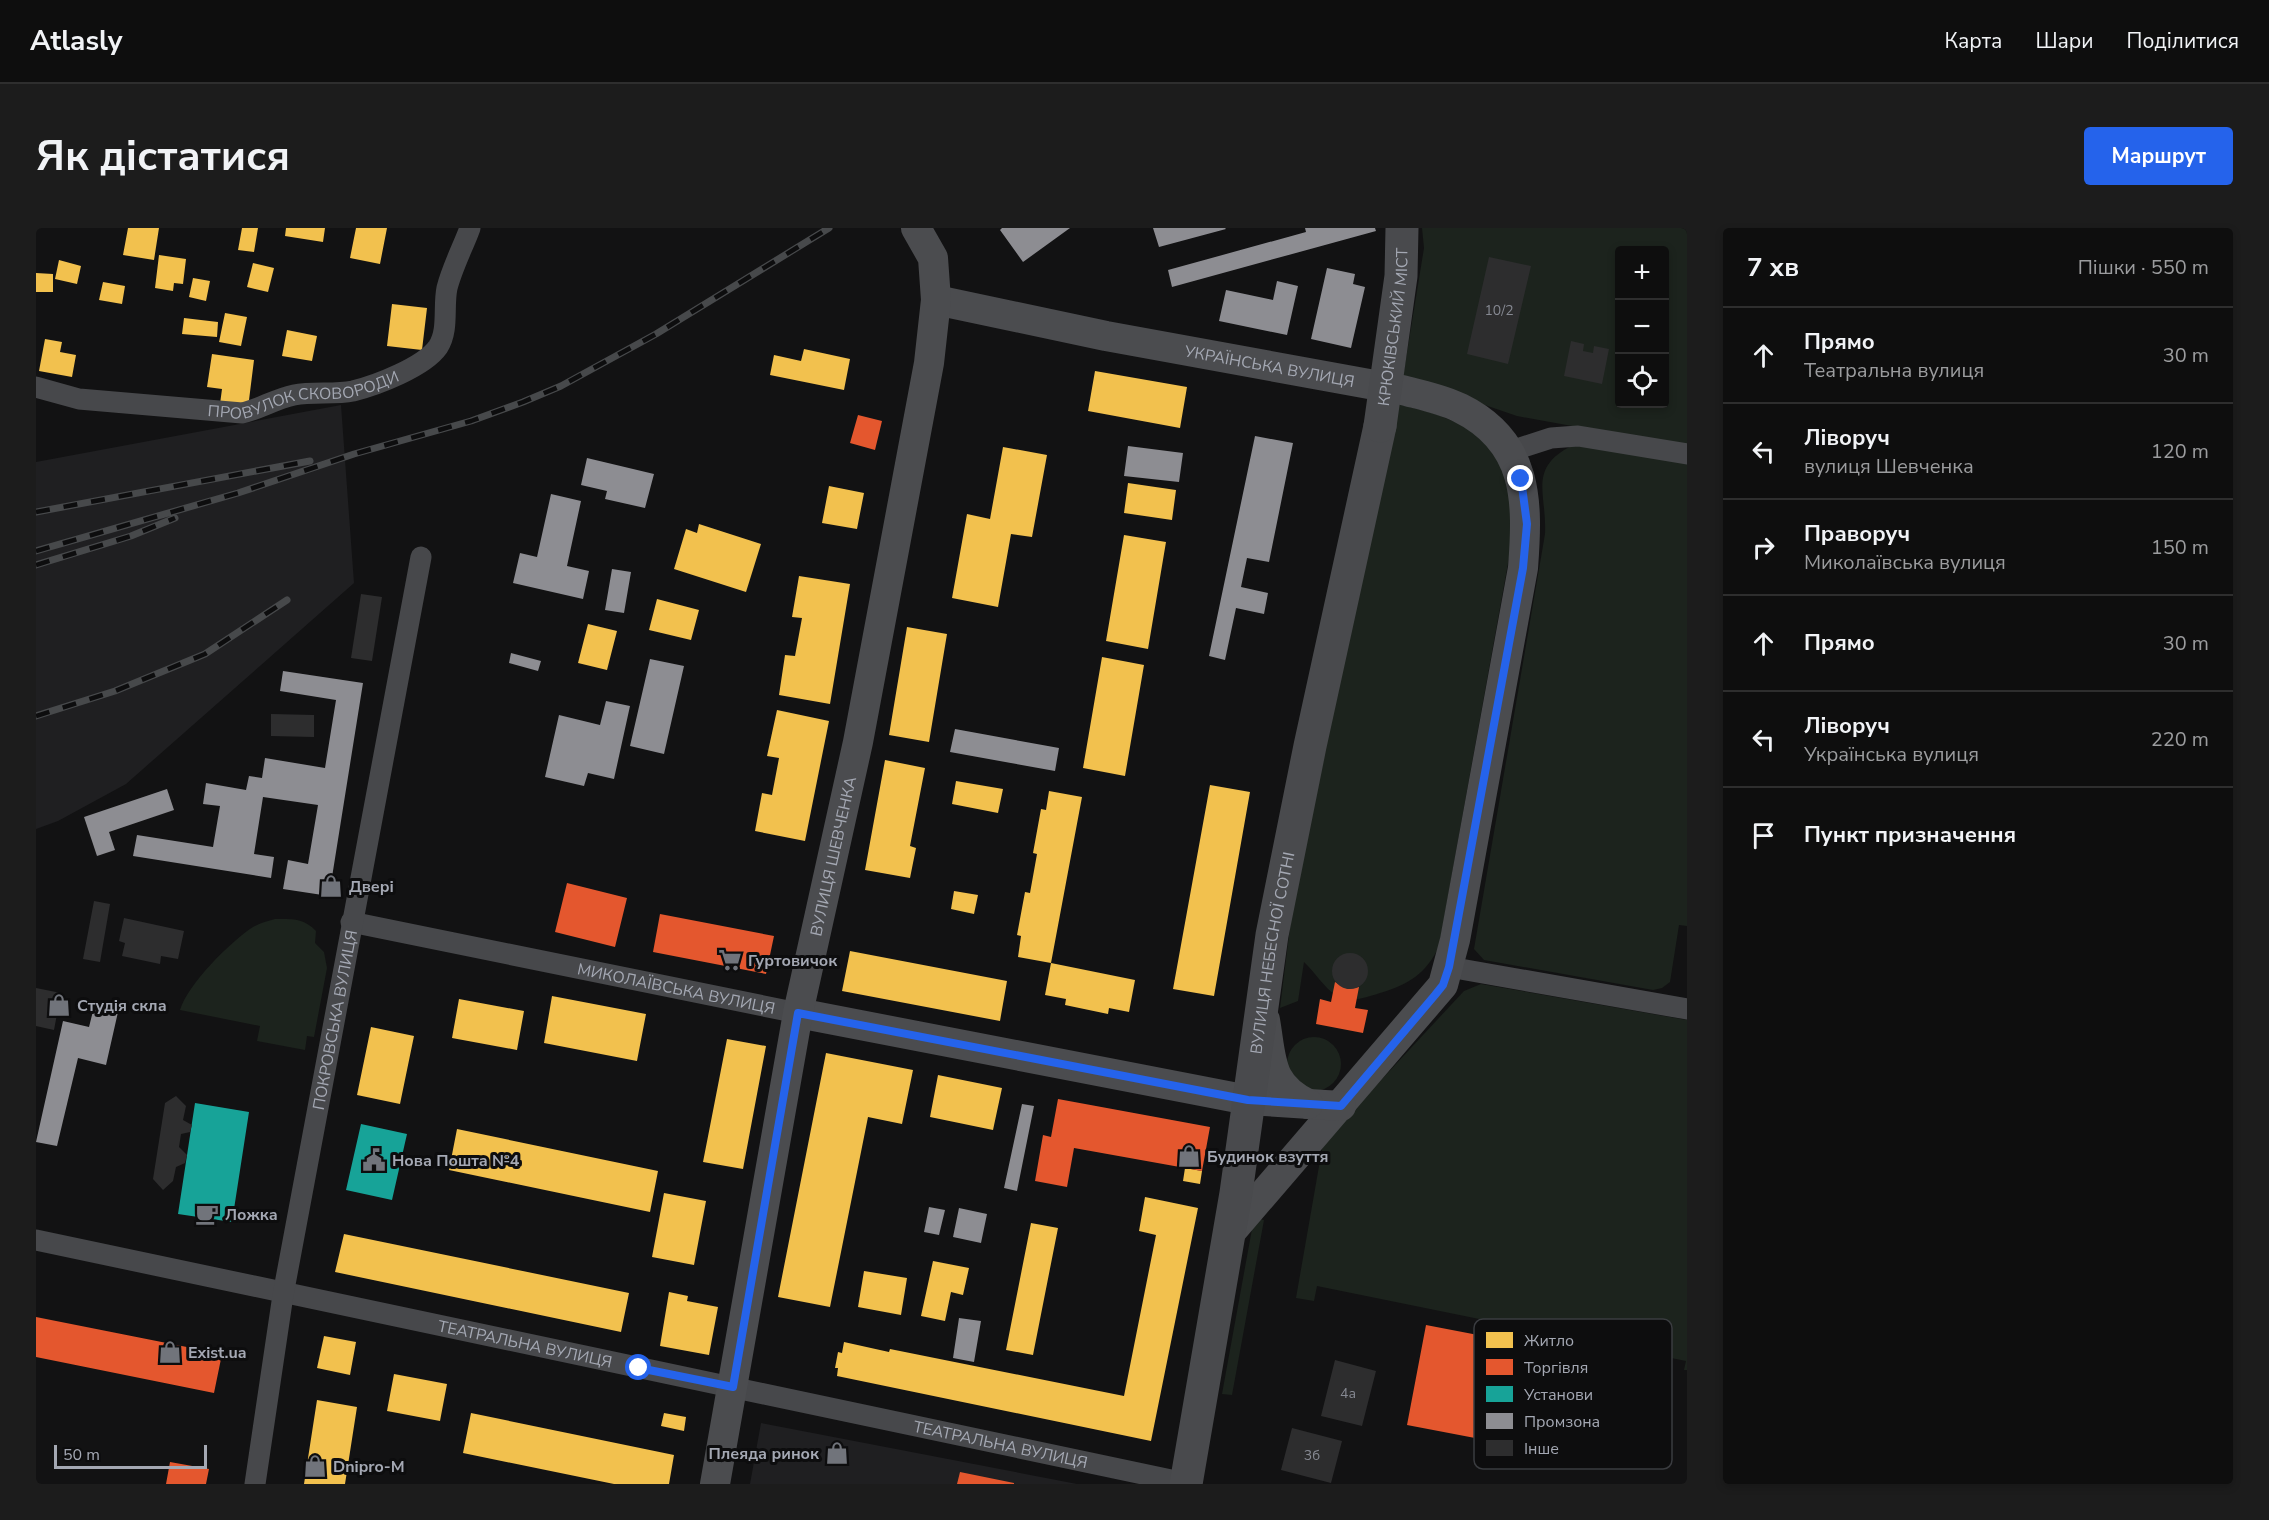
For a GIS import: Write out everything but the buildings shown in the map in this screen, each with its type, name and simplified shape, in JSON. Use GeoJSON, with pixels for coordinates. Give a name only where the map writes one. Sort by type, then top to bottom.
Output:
{"type":"FeatureCollection","features":[{"type":"Feature","properties":{"kind":"highway","name":"КРЮКІВСЬКИЙ МІСТ"},"geometry":{"type":"LineString","coordinates":[[1380,426],[1401,276],[1402,228]]}},
{"type":"Feature","properties":{"kind":"highway","name":"ВУЛИЦЯ НЕБЕСНОЇ СОТНІ"},"geometry":{"type":"LineString","coordinates":[[1187,1484],[1230,1233],[1272,935],[1310,746],[1380,426]]}},
{"type":"Feature","properties":{"kind":"street","name":"ПРОВУЛОК СКОВОРОДИ"},"geometry":{"type":"LineString","coordinates":[[36,387],[79,399],[242,413],[259,410],[281,398],[320,391],[351,391],[381,382],[413,367],[437,348],[443,335],[447,288],[470,228]]}},
{"type":"Feature","properties":{"kind":"street","name":"ВУЛИЦЯ ШЕВЧЕНКА"},"geometry":{"type":"LineString","coordinates":[[715,1484],[798,1013],[860,731],[929,363],[936,300],[933,258],[916,228]]}},
{"type":"Feature","properties":{"kind":"street","name":"УКРАЇНСЬКА ВУЛИЦЯ"},"geometry":{"type":"LineString","coordinates":[[936,300],[1106,336],[1402,390],[1460,408],[1492,431],[1508,452],[1521,479],[1526,500],[1523,568],[1449,967],[1443,985],[1230,1233]]}},
{"type":"Feature","properties":{"kind":"street"},"geometry":{"type":"LineString","coordinates":[[1508,452],[1551,438],[1578,436],[1687,454]]}},
{"type":"Feature","properties":{"kind":"street","name":"ПОКРОВСЬКА ВУЛИЦЯ"},"geometry":{"type":"LineString","coordinates":[[255,1484],[283,1295],[421,557]]}},
{"type":"Feature","properties":{"kind":"street","name":"МИКОЛАЇВСЬКА ВУЛИЦЯ"},"geometry":{"type":"LineString","coordinates":[[351,922],[798,1013],[1248,1100],[1341,1106]]}},
{"type":"Feature","properties":{"kind":"street"},"geometry":{"type":"LineString","coordinates":[[1449,967],[1687,1009]]}},
{"type":"Feature","properties":{"kind":"street"},"geometry":{"type":"LineString","coordinates":[[1262,1002],[1276,1076],[1290,1095],[1308,1104]]}},
{"type":"Feature","properties":{"kind":"street","name":"ТЕАТРАЛЬНА ВУЛИЦЯ"},"geometry":{"type":"LineString","coordinates":[[36,1240],[283,1295],[733,1387],[1187,1484]]}},
{"type":"Feature","properties":{"kind":"shaded area"},"geometry":{"type":"Polygon","coordinates":[[[1422,228],[1687,228],[1687,447],[1517,416],[1403,377],[1424,248],[1422,228]]]}},
{"type":"Feature","properties":{"kind":"shaded area"},"geometry":{"type":"Polygon","coordinates":[[[1396,404],[1430,412],[1463,426],[1490,447],[1506,479],[1514,530],[1439,946],[1429,964],[1416,977],[1390,990],[1358,999],[1347,999],[1336,995],[1304,962],[1298,1001],[1280,1008],[1291,919],[1396,404]]]}},
{"type":"Feature","properties":{"kind":"shaded area"},"geometry":{"type":"Polygon","coordinates":[[[341,405],[354,583],[126,784],[58,821],[36,829],[36,462],[341,405]]]}},
{"type":"Feature","properties":{"kind":"shaded area"},"geometry":{"type":"Polygon","coordinates":[[[1573,445],[1687,462],[1687,926],[1679,925],[1670,982],[1662,988],[1653,990],[1484,960],[1474,949],[1545,534],[1542,483],[1544,472],[1559,454],[1573,445]]]}},
{"type":"Feature","properties":{"kind":"shaded area"},"geometry":{"type":"Polygon","coordinates":[[[275,919],[292,919],[307,924],[316,931],[315,943],[324,952],[327,968],[314,1037],[307,1036],[305,1050],[257,1041],[260,1026],[180,1010],[192,988],[222,953],[253,927],[275,919]]]}},
{"type":"Feature","properties":{"kind":"shaded area"},"geometry":{"type":"Polygon","coordinates":[[[1481,984],[1687,1020],[1687,1370],[1684,1370],[1686,1361],[1672,1358],[1672,1319],[1479,1319],[1317,1286],[1314,1301],[1296,1298],[1322,1149],[1328,1137],[1464,991],[1481,984]]]}},
{"type":"Feature","properties":{"kind":"shaded area"},"geometry":{"type":"Polygon","coordinates":[[[1314,1037],[1324,1039],[1333,1045],[1339,1054],[1341,1064],[1339,1074],[1333,1083],[1324,1089],[1314,1091],[1304,1089],[1295,1083],[1289,1074],[1287,1064],[1289,1054],[1295,1045],[1304,1039],[1314,1037]]]}},
{"type":"Feature","properties":{"kind":"shaded area"},"geometry":{"type":"Polygon","coordinates":[[[1254,1218],[1264,1220],[1232,1395],[1222,1394],[1254,1218]]]}},
{"type":"Feature","properties":{"kind":"shaded area","name":"Плеяда ринок"},"geometry":{"type":"Polygon","coordinates":[[[761,1423],[1077,1484],[750,1484],[761,1423]]]}},
{"type":"Feature","properties":{"kind":"railway"},"geometry":{"type":"LineString","coordinates":[[36,551],[238,493],[354,454],[471,421],[523,402],[561,386],[656,334],[829,228]]}},
{"type":"Feature","properties":{"kind":"railway"},"geometry":{"type":"LineString","coordinates":[[36,512],[310,461]]}},
{"type":"Feature","properties":{"kind":"railway"},"geometry":{"type":"LineString","coordinates":[[36,565],[131,536],[175,518]]}},
{"type":"Feature","properties":{"kind":"railway"},"geometry":{"type":"LineString","coordinates":[[36,716],[115,691],[205,654],[287,600]]}},
{"type":"Feature","properties":{"kind":"place","name":"Двері"},"geometry":{"type":"Point","coordinates":[331,886]}},
{"type":"Feature","properties":{"kind":"place","name":"Гуртовичок"},"geometry":{"type":"Point","coordinates":[730,960]}},
{"type":"Feature","properties":{"kind":"place","name":"Студія скла"},"geometry":{"type":"Point","coordinates":[59,1005]}},
{"type":"Feature","properties":{"kind":"place","name":"Будинок взуття"},"geometry":{"type":"Point","coordinates":[1189,1156]}},
{"type":"Feature","properties":{"kind":"place","name":"Нова Пошта №4"},"geometry":{"type":"Point","coordinates":[374,1160]}},
{"type":"Feature","properties":{"kind":"place","name":"Ложка"},"geometry":{"type":"Point","coordinates":[207,1214]}},
{"type":"Feature","properties":{"kind":"place","name":"Exist.ua"},"geometry":{"type":"Point","coordinates":[170,1352]}},
{"type":"Feature","properties":{"kind":"place","name":"Плеяда ринок"},"geometry":{"type":"Point","coordinates":[837,1453]}},
{"type":"Feature","properties":{"kind":"place","name":"Dnipro-M"},"geometry":{"type":"Point","coordinates":[315,1466]}},
{"type":"Feature","properties":{"kind":"route"},"geometry":{"type":"LineString","coordinates":[[639,1368],[733,1387],[798,1013],[1248,1100],[1341,1106],[1443,985],[1449,967],[1523,568],[1527,524],[1526,500],[1521,479]]}}]}
